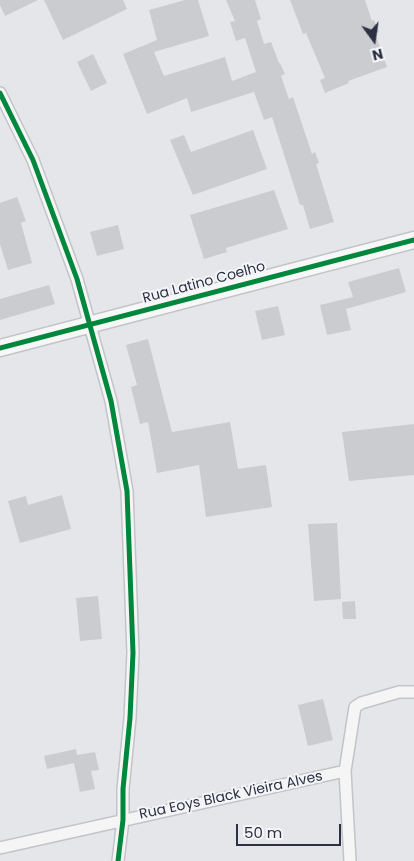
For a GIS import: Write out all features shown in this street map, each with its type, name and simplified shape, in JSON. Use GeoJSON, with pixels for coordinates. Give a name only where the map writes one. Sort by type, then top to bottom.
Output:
{"type":"FeatureCollection","features":[{"type":"Feature","properties":{"kind":"street"},"geometry":{"type":"LineString","coordinates":[[0,93],[32,160],[77,279],[111,402],[127,491],[133,653],[130,718],[123,789],[123,820],[118,861]]}},
{"type":"Feature","properties":{"kind":"street","name":"Rua Latino Coelho"},"geometry":{"type":"LineString","coordinates":[[0,348],[414,240]]}},
{"type":"Feature","properties":{"kind":"street"},"geometry":{"type":"LineString","coordinates":[[350,861],[345,771],[355,707],[357,704],[399,692],[414,692]]}},
{"type":"Feature","properties":{"kind":"street","name":"Rua Eoys Black Vieira Alves"},"geometry":{"type":"LineString","coordinates":[[0,848],[345,771]]}},
{"type":"Feature","properties":{"kind":"building"},"geometry":{"type":"Polygon","coordinates":[[[0,0],[38,0],[5,16],[0,0]]]}},
{"type":"Feature","properties":{"kind":"building"},"geometry":{"type":"Polygon","coordinates":[[[44,0],[123,0],[127,9],[63,40],[44,0]]]}},
{"type":"Feature","properties":{"kind":"building"},"geometry":{"type":"Polygon","coordinates":[[[185,0],[198,0],[209,36],[154,52],[164,76],[225,57],[232,81],[256,72],[245,38],[236,41],[230,22],[235,21],[226,0],[255,0],[261,19],[257,21],[264,44],[271,42],[285,74],[281,76],[289,99],[293,97],[312,154],[315,152],[319,163],[316,164],[334,222],[310,229],[303,205],[300,205],[272,117],[264,120],[254,92],[191,112],[187,98],[147,114],[123,54],[157,40],[149,10],[185,0]]]}},
{"type":"Feature","properties":{"kind":"building"},"geometry":{"type":"Polygon","coordinates":[[[290,0],[365,0],[372,21],[374,20],[379,32],[375,33],[387,67],[348,81],[349,83],[325,93],[320,80],[325,78],[306,33],[303,34],[290,0]]]}},
{"type":"Feature","properties":{"kind":"building"},"geometry":{"type":"Polygon","coordinates":[[[93,54],[107,83],[91,91],[77,62],[93,54]]]}},
{"type":"Feature","properties":{"kind":"building"},"geometry":{"type":"Polygon","coordinates":[[[253,130],[267,169],[193,195],[170,140],[184,135],[191,152],[253,130]]]}},
{"type":"Feature","properties":{"kind":"building"},"geometry":{"type":"Polygon","coordinates":[[[274,190],[288,229],[226,248],[227,252],[204,259],[190,215],[274,190]]]}},
{"type":"Feature","properties":{"kind":"building"},"geometry":{"type":"Polygon","coordinates":[[[17,197],[26,221],[21,223],[32,263],[8,270],[0,244],[0,203],[17,197]]]}},
{"type":"Feature","properties":{"kind":"building"},"geometry":{"type":"Polygon","coordinates":[[[118,225],[124,249],[97,256],[90,232],[118,225]]]}},
{"type":"Feature","properties":{"kind":"building"},"geometry":{"type":"Polygon","coordinates":[[[399,268],[406,292],[346,309],[351,330],[327,335],[320,305],[353,297],[348,282],[399,268]]]}},
{"type":"Feature","properties":{"kind":"building"},"geometry":{"type":"Polygon","coordinates":[[[49,285],[55,304],[0,320],[0,299],[49,285]]]}},
{"type":"Feature","properties":{"kind":"building"},"geometry":{"type":"Polygon","coordinates":[[[278,306],[285,335],[262,340],[255,311],[278,306]]]}},
{"type":"Feature","properties":{"kind":"building"},"geometry":{"type":"Polygon","coordinates":[[[148,339],[172,432],[230,422],[238,469],[266,465],[272,507],[206,517],[199,465],[157,473],[148,422],[140,424],[131,387],[137,385],[126,345],[148,339]]]}},
{"type":"Feature","properties":{"kind":"building"},"geometry":{"type":"Polygon","coordinates":[[[414,424],[414,475],[349,481],[342,432],[414,424]]]}},
{"type":"Feature","properties":{"kind":"building"},"geometry":{"type":"Polygon","coordinates":[[[62,495],[71,529],[20,543],[8,501],[26,496],[28,505],[62,495]]]}},
{"type":"Feature","properties":{"kind":"building"},"geometry":{"type":"Polygon","coordinates":[[[337,523],[341,599],[314,601],[308,524],[337,523]]]}},
{"type":"Feature","properties":{"kind":"building"},"geometry":{"type":"Polygon","coordinates":[[[98,596],[102,639],[80,641],[76,598],[98,596]]]}},
{"type":"Feature","properties":{"kind":"building"},"geometry":{"type":"Polygon","coordinates":[[[355,601],[356,619],[343,619],[342,602],[355,601]]]}},
{"type":"Feature","properties":{"kind":"building"},"geometry":{"type":"Polygon","coordinates":[[[323,699],[333,740],[308,746],[298,705],[323,699]]]}},
{"type":"Feature","properties":{"kind":"building"},"geometry":{"type":"Polygon","coordinates":[[[76,749],[77,755],[95,752],[99,770],[91,771],[95,789],[80,792],[74,763],[47,769],[44,756],[76,749]]]}},
{"type":"Feature","properties":{"kind":"cycle path"},"geometry":{"type":"LineString","coordinates":[[0,93],[33,160],[77,279],[111,401],[127,491],[133,653],[130,718],[123,789],[123,820],[118,861]]}},
{"type":"Feature","properties":{"kind":"cycle path"},"geometry":{"type":"LineString","coordinates":[[0,348],[414,240]]}}]}
